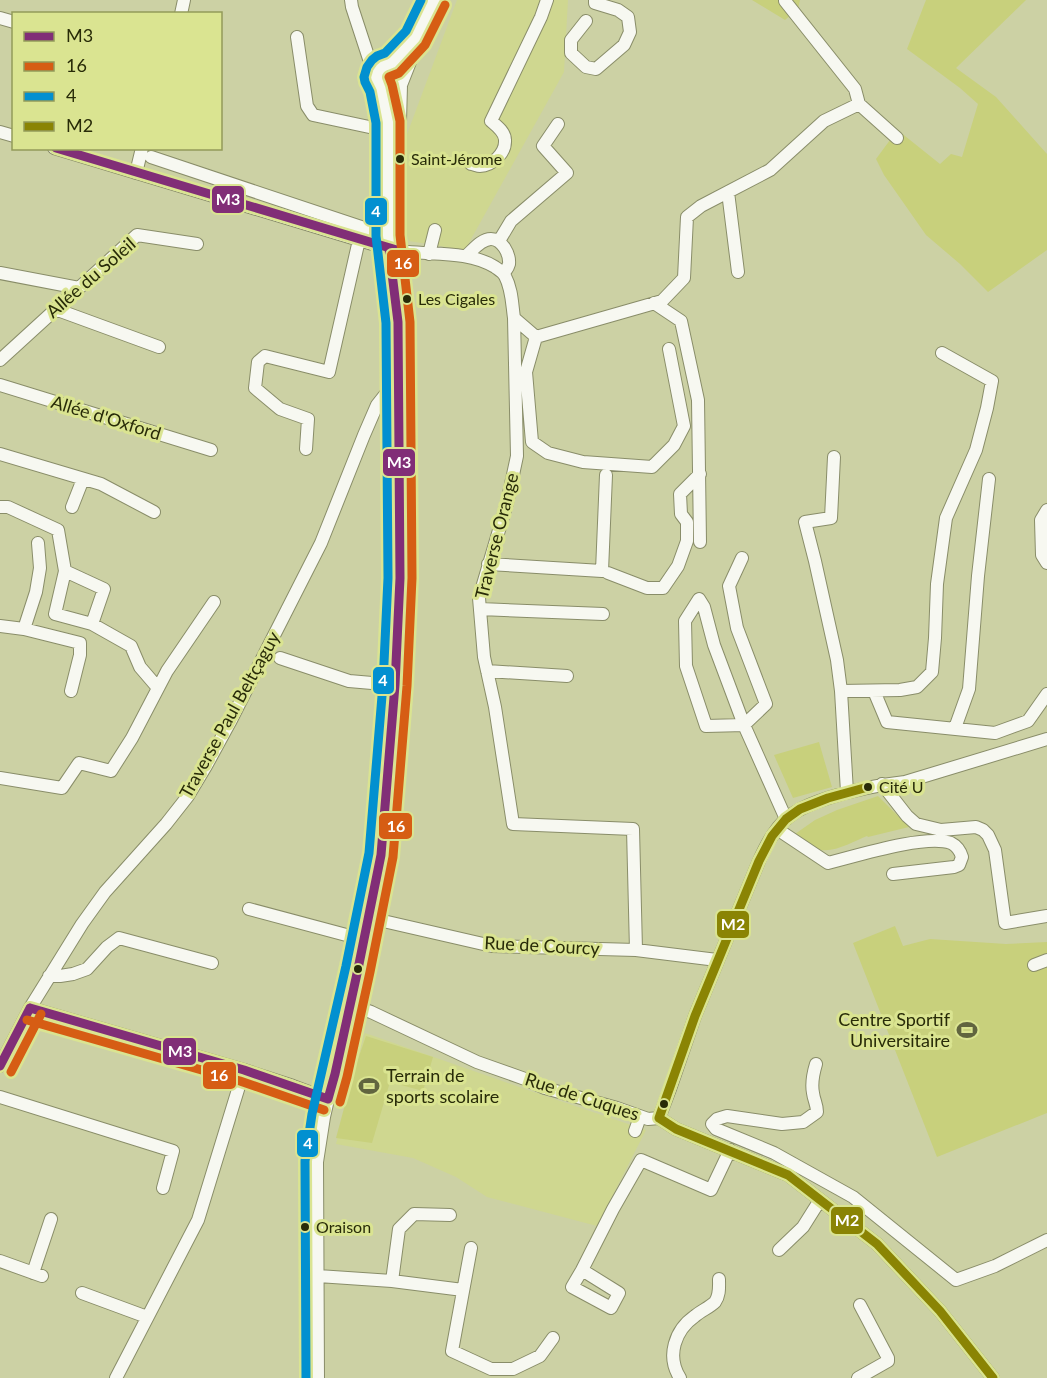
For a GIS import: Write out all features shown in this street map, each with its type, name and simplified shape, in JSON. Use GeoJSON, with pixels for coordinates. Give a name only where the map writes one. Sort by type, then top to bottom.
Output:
{"type":"FeatureCollection","features":[{"type":"Feature","properties":{"kind":"street"},"geometry":{"type":"LineString","coordinates":[[351,0],[370,62],[377,75]]}},
{"type":"Feature","properties":{"kind":"street"},"geometry":{"type":"LineString","coordinates":[[381,88],[394,90],[402,82],[414,52],[416,38],[434,0]]}},
{"type":"Feature","properties":{"kind":"street"},"geometry":{"type":"LineString","coordinates":[[471,164],[481,166],[492,163],[502,151],[506,139],[501,130],[491,121],[547,0]]}},
{"type":"Feature","properties":{"kind":"street"},"geometry":{"type":"LineString","coordinates":[[586,21],[571,40],[571,53],[586,67],[596,69],[624,45],[630,32],[628,17],[618,10],[595,3],[595,0]]}},
{"type":"Feature","properties":{"kind":"street"},"geometry":{"type":"LineString","coordinates":[[785,1],[855,89],[859,104],[897,138]]}},
{"type":"Feature","properties":{"kind":"street"},"geometry":{"type":"LineString","coordinates":[[362,35],[375,53],[401,70],[392,246]]}},
{"type":"Feature","properties":{"kind":"street"},"geometry":{"type":"LineString","coordinates":[[297,37],[307,106],[313,115],[388,131]]}},
{"type":"Feature","properties":{"kind":"street"},"geometry":{"type":"LineString","coordinates":[[318,1378],[317,1162],[328,1099],[370,918],[381,855],[407,500],[404,384],[408,314],[392,246],[388,122],[377,75],[380,68],[389,64],[416,38]]}},
{"type":"Feature","properties":{"kind":"street"},"geometry":{"type":"LineString","coordinates":[[536,337],[662,301],[684,278],[687,217],[701,206],[770,170],[824,121],[859,104]]}},
{"type":"Feature","properties":{"kind":"street"},"geometry":{"type":"LineString","coordinates":[[466,256],[485,241],[492,239],[499,241],[511,221],[567,173],[543,146],[558,124]]}},
{"type":"Feature","properties":{"kind":"street"},"geometry":{"type":"LineString","coordinates":[[61,150],[359,240],[429,254],[466,256],[487,262],[504,273]]}},
{"type":"Feature","properties":{"kind":"street"},"geometry":{"type":"LineString","coordinates":[[136,173],[146,153],[392,246]]}},
{"type":"Feature","properties":{"kind":"street"},"geometry":{"type":"LineString","coordinates":[[728,192],[738,272]]}},
{"type":"Feature","properties":{"kind":"street"},"geometry":{"type":"LineString","coordinates":[[429,254],[435,230]]}},
{"type":"Feature","properties":{"kind":"street","name":"Allée du Soleil"},"geometry":{"type":"LineString","coordinates":[[0,360],[137,235],[196,244]]}},
{"type":"Feature","properties":{"kind":"street"},"geometry":{"type":"LineString","coordinates":[[306,449],[308,419],[280,409],[255,388],[258,362],[265,356],[329,372],[359,240]]}},
{"type":"Feature","properties":{"kind":"street","name":"Traverse Orange"},"geometry":{"type":"LineString","coordinates":[[499,241],[507,250],[509,264],[504,273],[510,288],[514,318],[517,456],[507,502],[479,598],[482,644],[495,707],[513,825],[633,829],[636,950]]}},
{"type":"Feature","properties":{"kind":"street"},"geometry":{"type":"LineString","coordinates":[[0,273],[79,288]]}},
{"type":"Feature","properties":{"kind":"street"},"geometry":{"type":"LineString","coordinates":[[654,303],[681,321],[698,400],[700,542]]}},
{"type":"Feature","properties":{"kind":"street"},"geometry":{"type":"LineString","coordinates":[[56,309],[159,347]]}},
{"type":"Feature","properties":{"kind":"street"},"geometry":{"type":"LineString","coordinates":[[514,318],[536,337]]}},
{"type":"Feature","properties":{"kind":"street"},"geometry":{"type":"LineString","coordinates":[[536,337],[525,372],[532,442],[548,453],[583,462],[652,466],[674,444],[684,426],[669,350]]}},
{"type":"Feature","properties":{"kind":"street"},"geometry":{"type":"LineString","coordinates":[[841,691],[900,690],[917,687],[932,672],[937,584],[946,518],[976,450],[992,381],[942,352]]}},
{"type":"Feature","properties":{"kind":"street","name":"Traverse Paul Beltçaguy"},"geometry":{"type":"LineString","coordinates":[[0,1066],[30,1008],[82,924],[105,892],[188,796],[206,766],[321,543],[377,405],[392,386],[404,384]]}},
{"type":"Feature","properties":{"kind":"street","name":"Allée d'Oxford"},"geometry":{"type":"LineString","coordinates":[[0,385],[211,450]]}},
{"type":"Feature","properties":{"kind":"street"},"geometry":{"type":"LineString","coordinates":[[0,454],[101,484],[154,512]]}},
{"type":"Feature","properties":{"kind":"street"},"geometry":{"type":"LineString","coordinates":[[834,457],[831,518],[805,522],[837,660],[847,792]]}},
{"type":"Feature","properties":{"kind":"street"},"geometry":{"type":"LineString","coordinates":[[608,573],[646,588],[663,588],[678,566],[687,541],[687,522],[681,514],[680,494],[700,474]]}},
{"type":"Feature","properties":{"kind":"street"},"geometry":{"type":"LineString","coordinates":[[488,564],[602,571],[606,476]]}},
{"type":"Feature","properties":{"kind":"street"},"geometry":{"type":"LineString","coordinates":[[72,507],[83,479]]}},
{"type":"Feature","properties":{"kind":"street"},"geometry":{"type":"LineString","coordinates":[[955,728],[969,689],[989,479]]}},
{"type":"Feature","properties":{"kind":"street"},"geometry":{"type":"LineString","coordinates":[[0,507],[8,507],[58,531],[65,571],[55,614],[92,624],[131,646],[140,667],[158,688]]}},
{"type":"Feature","properties":{"kind":"street"},"geometry":{"type":"LineString","coordinates":[[1047,510],[1041,520],[1042,555],[1047,563]]}},
{"type":"Feature","properties":{"kind":"street"},"geometry":{"type":"LineString","coordinates":[[24,629],[36,592],[40,568],[38,543]]}},
{"type":"Feature","properties":{"kind":"street"},"geometry":{"type":"LineString","coordinates":[[742,558],[729,586],[737,628],[766,704],[744,725],[706,726],[686,666],[685,621],[699,599],[704,607],[714,645],[744,725],[782,824],[828,863],[914,842],[948,842],[959,849],[962,857],[959,865],[954,867],[894,874]]}},
{"type":"Feature","properties":{"kind":"street"},"geometry":{"type":"LineString","coordinates":[[65,571],[105,589],[92,624]]}},
{"type":"Feature","properties":{"kind":"street"},"geometry":{"type":"LineString","coordinates":[[0,778],[62,788],[79,763],[111,771],[132,738],[166,671],[214,602]]}},
{"type":"Feature","properties":{"kind":"street"},"geometry":{"type":"LineString","coordinates":[[480,609],[603,614]]}},
{"type":"Feature","properties":{"kind":"street"},"geometry":{"type":"LineString","coordinates":[[0,626],[24,629],[80,643],[80,655],[71,691]]}},
{"type":"Feature","properties":{"kind":"street"},"geometry":{"type":"LineString","coordinates":[[280,658],[349,681],[395,685]]}},
{"type":"Feature","properties":{"kind":"street"},"geometry":{"type":"LineString","coordinates":[[487,671],[567,676]]}},
{"type":"Feature","properties":{"kind":"street"},"geometry":{"type":"LineString","coordinates":[[874,691],[887,722],[995,733],[1028,721],[1047,694]]}},
{"type":"Feature","properties":{"kind":"street","name":"Rue de Cuques"},"geometry":{"type":"LineString","coordinates":[[350,1005],[371,1012],[477,1062],[545,1088],[616,1108],[638,1123],[659,1118],[695,1016],[759,861],[767,843],[793,813],[847,792],[882,784],[905,782],[1047,739]]}},
{"type":"Feature","properties":{"kind":"street"},"geometry":{"type":"LineString","coordinates":[[882,784],[916,824],[941,830],[976,827],[988,835],[995,850],[1005,923],[1047,916]]}},
{"type":"Feature","properties":{"kind":"street"},"geometry":{"type":"LineString","coordinates":[[249,909],[364,940]]}},
{"type":"Feature","properties":{"kind":"street","name":"Rue de Courcy"},"geometry":{"type":"LineString","coordinates":[[370,918],[492,946],[636,950],[717,960]]}},
{"type":"Feature","properties":{"kind":"street"},"geometry":{"type":"LineString","coordinates":[[49,976],[73,974],[87,969],[107,947],[119,939],[212,963]]}},
{"type":"Feature","properties":{"kind":"street"},"geometry":{"type":"LineString","coordinates":[[1034,965],[1047,960]]}},
{"type":"Feature","properties":{"kind":"street"},"geometry":{"type":"LineString","coordinates":[[30,1008],[244,1071],[328,1099]]}},
{"type":"Feature","properties":{"kind":"street"},"geometry":{"type":"LineString","coordinates":[[816,1064],[812,1079],[817,1112],[803,1122],[782,1124],[727,1116],[717,1119],[712,1124],[717,1129],[774,1153],[853,1197],[956,1280],[995,1266],[1047,1240]]}},
{"type":"Feature","properties":{"kind":"street"},"geometry":{"type":"LineString","coordinates":[[116,1378],[198,1220],[244,1071]]}},
{"type":"Feature","properties":{"kind":"street"},"geometry":{"type":"LineString","coordinates":[[0,1097],[173,1151],[163,1188]]}},
{"type":"Feature","properties":{"kind":"street"},"geometry":{"type":"LineString","coordinates":[[659,1118],[676,1129],[788,1175],[878,1244],[940,1311],[993,1378]]}},
{"type":"Feature","properties":{"kind":"street"},"geometry":{"type":"LineString","coordinates":[[582,1270],[641,1160],[711,1190],[730,1150]]}},
{"type":"Feature","properties":{"kind":"street"},"geometry":{"type":"LineString","coordinates":[[779,1250],[802,1227],[820,1200]]}},
{"type":"Feature","properties":{"kind":"street"},"geometry":{"type":"LineString","coordinates":[[392,1281],[399,1229],[414,1214],[450,1215]]}},
{"type":"Feature","properties":{"kind":"street"},"geometry":{"type":"LineString","coordinates":[[0,1261],[37,1275],[51,1219]]}},
{"type":"Feature","properties":{"kind":"street"},"geometry":{"type":"LineString","coordinates":[[471,1248],[452,1351],[491,1369],[513,1369],[540,1356],[553,1338]]}},
{"type":"Feature","properties":{"kind":"street"},"geometry":{"type":"LineString","coordinates":[[318,1276],[392,1281],[464,1290]]}},
{"type":"Feature","properties":{"kind":"street"},"geometry":{"type":"LineString","coordinates":[[680,1378],[674,1370],[674,1343],[682,1328],[714,1302],[719,1294],[719,1279]]}},
{"type":"Feature","properties":{"kind":"street"},"geometry":{"type":"LineString","coordinates":[[82,1293],[147,1317]]}},
{"type":"Feature","properties":{"kind":"street"},"geometry":{"type":"LineString","coordinates":[[858,1378],[888,1361],[860,1305]]}},
{"type":"Feature","properties":{"kind":"shaded area"},"geometry":{"type":"Polygon","coordinates":[[[457,0],[568,0],[564,72],[465,250],[409,241],[405,227],[406,137],[457,0]]]}},
{"type":"Feature","properties":{"kind":"shaded area"},"geometry":{"type":"Polygon","coordinates":[[[752,0],[800,0],[798,9],[785,20],[752,0]]]}},
{"type":"Feature","properties":{"kind":"shaded area"},"geometry":{"type":"Polygon","coordinates":[[[926,0],[1026,0],[956,68],[996,97],[1047,154],[1047,250],[988,292],[926,235],[884,175],[876,159],[890,140],[895,128],[940,164],[951,154],[962,157],[978,104],[907,49],[926,0]]]}},
{"type":"Feature","properties":{"kind":"shaded area"},"geometry":{"type":"Polygon","coordinates":[[[819,742],[832,787],[793,798],[774,755],[819,742]]]}},
{"type":"Feature","properties":{"kind":"shaded area"},"geometry":{"type":"Polygon","coordinates":[[[878,796],[909,827],[867,836],[842,847],[828,850],[816,848],[795,834],[815,820],[878,796]]]}},
{"type":"Feature","properties":{"kind":"shaded area","name":"Centre Sportif Universitaire"},"geometry":{"type":"Polygon","coordinates":[[[895,926],[903,946],[930,939],[1006,944],[1047,942],[1047,1113],[937,1157],[853,943],[895,926]]]}},
{"type":"Feature","properties":{"kind":"shaded area"},"geometry":{"type":"Polygon","coordinates":[[[365,1033],[646,1130],[597,1226],[487,1197],[456,1177],[413,1158],[336,1144],[365,1033]]]}},
{"type":"Feature","properties":{"kind":"shaded area","name":"Terrain de sports scolaire"},"geometry":{"type":"Polygon","coordinates":[[[366,1036],[433,1057],[423,1091],[390,1082],[372,1143],[336,1138],[366,1036]]]}},
{"type":"Feature","properties":{"kind":"transit line","name":"4"},"geometry":{"type":"LineString","coordinates":[[306,1378],[305,1161],[312,1114],[369,853],[383,684],[388,578],[386,323],[376,236],[376,123],[370,92],[364,77],[372,60],[385,53],[406,31],[421,0]]}},
{"type":"Feature","properties":{"kind":"transit line","name":"16"},"geometry":{"type":"LineString","coordinates":[[340,1102],[370,972],[393,857],[407,686],[412,578],[410,322],[400,235],[400,121],[389,77],[399,73],[425,45],[445,5]]}},
{"type":"Feature","properties":{"kind":"transit line","name":"M3"},"geometry":{"type":"LineString","coordinates":[[63,150],[400,251]]}},
{"type":"Feature","properties":{"kind":"transit line","name":"M3"},"geometry":{"type":"LineString","coordinates":[[328,1099],[381,855],[395,685],[400,578],[398,322],[389,249]]}},
{"type":"Feature","properties":{"kind":"transit line","name":"M2"},"geometry":{"type":"LineString","coordinates":[[659,1118],[695,1016],[759,861],[772,836],[786,819],[800,809],[828,798],[868,787]]}},
{"type":"Feature","properties":{"kind":"transit line","name":"M3"},"geometry":{"type":"LineString","coordinates":[[30,1008],[244,1070],[328,1099]]}},
{"type":"Feature","properties":{"kind":"transit line","name":"M3"},"geometry":{"type":"LineString","coordinates":[[0,1066],[30,1008]]}},
{"type":"Feature","properties":{"kind":"transit line","name":"16"},"geometry":{"type":"LineString","coordinates":[[11,1072],[41,1014]]}},
{"type":"Feature","properties":{"kind":"transit line","name":"16"},"geometry":{"type":"LineString","coordinates":[[27,1020],[240,1081],[324,1110]]}},
{"type":"Feature","properties":{"kind":"transit line","name":"M2"},"geometry":{"type":"LineString","coordinates":[[659,1118],[676,1129],[788,1175],[877,1244],[940,1311],[993,1378]]}},
{"type":"Feature","properties":{"kind":"place","name":"Saint-Jérome"},"geometry":{"type":"Point","coordinates":[400,159]}},
{"type":"Feature","properties":{"kind":"place","name":"Les Cigales"},"geometry":{"type":"Point","coordinates":[407,299]}},
{"type":"Feature","properties":{"kind":"place","name":"Cité U"},"geometry":{"type":"Point","coordinates":[868,787]}},
{"type":"Feature","properties":{"kind":"place","name":"Centre Sportif Universitaire"},"geometry":{"type":"Point","coordinates":[967,1030]}},
{"type":"Feature","properties":{"kind":"place","name":"Terrain de sports scolaire"},"geometry":{"type":"Point","coordinates":[369,1086]}},
{"type":"Feature","properties":{"kind":"place","name":"Oraison"},"geometry":{"type":"Point","coordinates":[305,1227]}}]}
